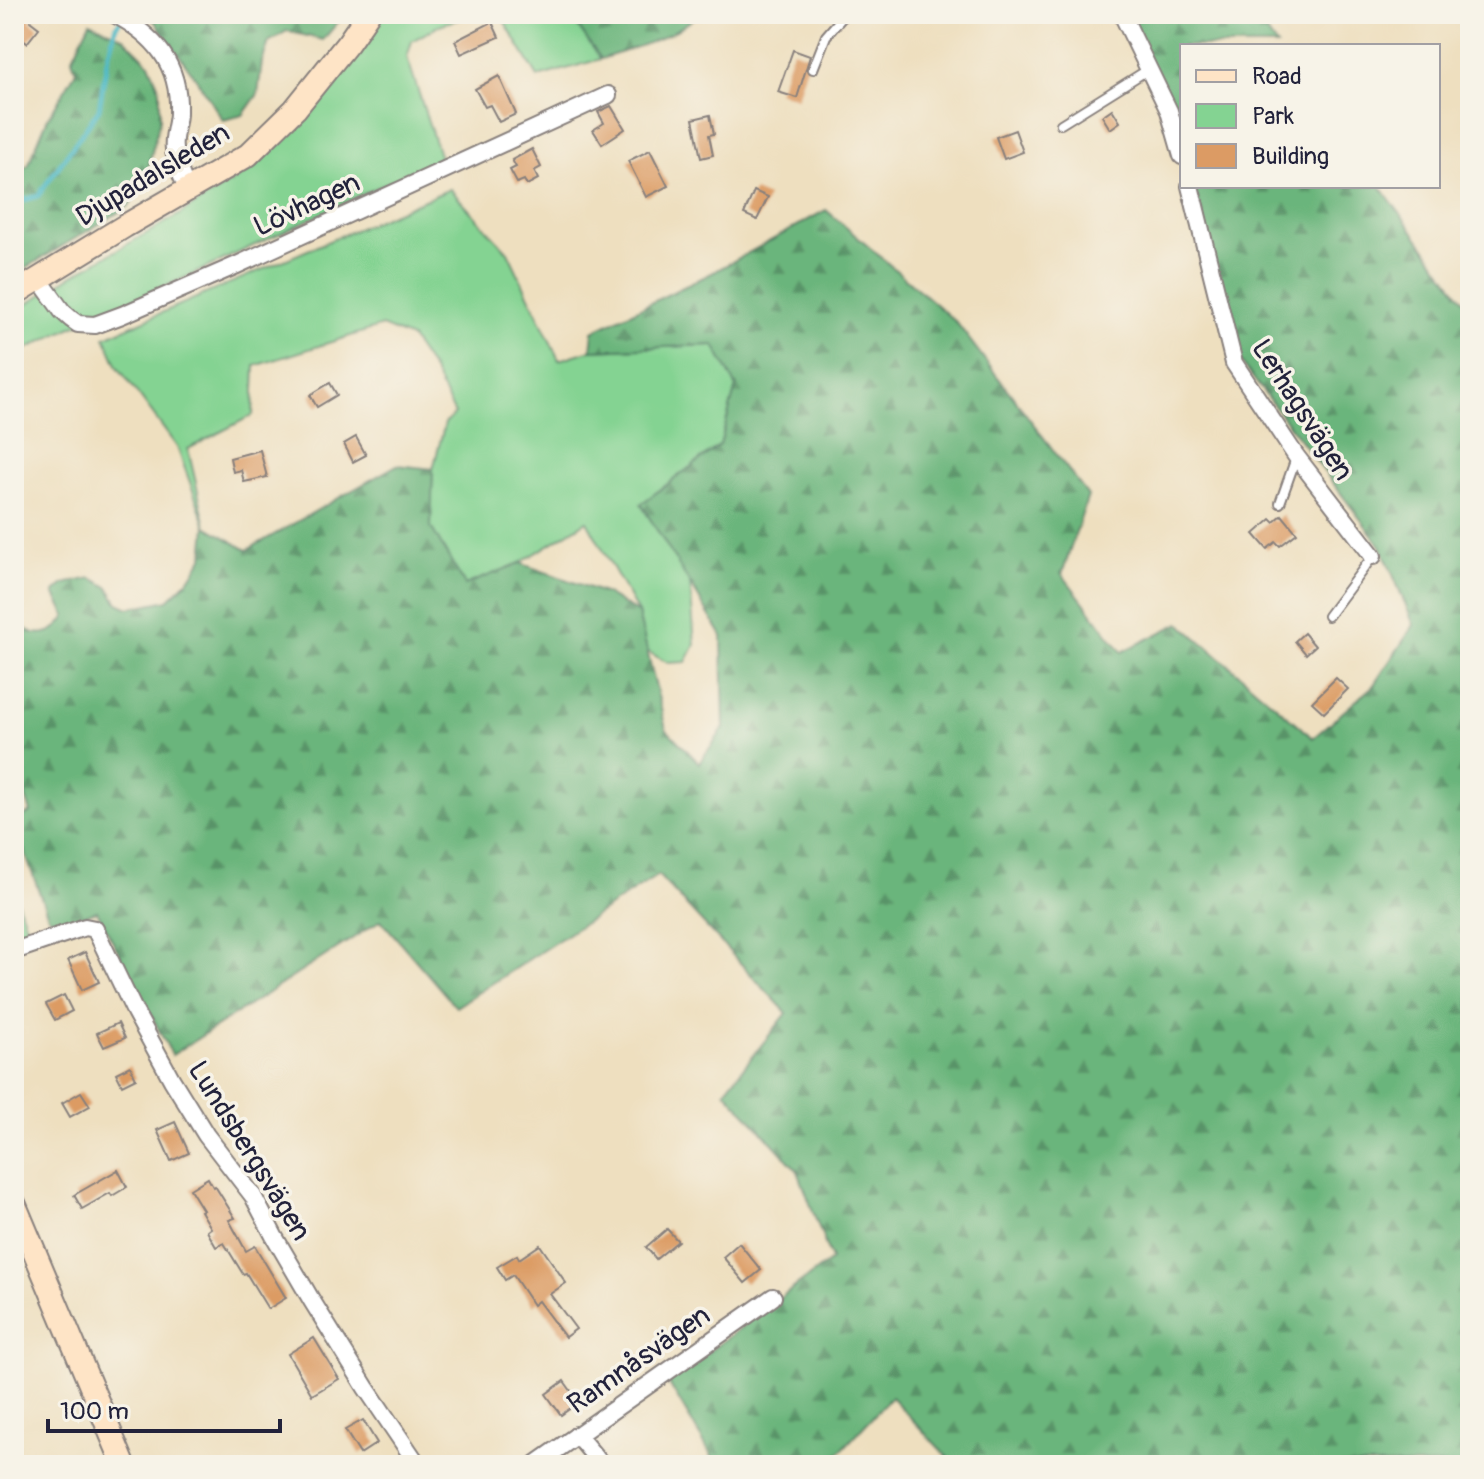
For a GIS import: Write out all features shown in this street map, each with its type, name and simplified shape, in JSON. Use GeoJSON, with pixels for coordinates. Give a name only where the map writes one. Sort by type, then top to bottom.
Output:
{"type":"FeatureCollection","features":[{"type":"Feature","properties":{"kind":"street","name":"Djupadalsleden"},"geometry":{"type":"LineString","coordinates":[[14,294],[248,155],[295,109],[368,14]]}},
{"type":"Feature","properties":{"kind":"street"},"geometry":{"type":"LineString","coordinates":[[1122,14],[1169,111],[1180,149]]}},
{"type":"Feature","properties":{"kind":"street"},"geometry":{"type":"LineString","coordinates":[[119,17],[158,46],[170,66],[177,90],[174,150],[188,190]]}},
{"type":"Feature","properties":{"kind":"street","name":"Lövhagen"},"geometry":{"type":"LineString","coordinates":[[39,279],[71,319],[78,324],[95,325],[237,265],[608,95]]}},
{"type":"Feature","properties":{"kind":"street","name":"Lerhagsvägen"},"geometry":{"type":"LineString","coordinates":[[1190,188],[1234,363],[1296,456],[1373,556]]}},
{"type":"Feature","properties":{"kind":"street","name":"Lundsbergsvägen"},"geometry":{"type":"LineString","coordinates":[[14,951],[85,927],[95,929],[172,1080],[206,1135],[253,1196],[312,1301],[418,1465]]}},
{"type":"Feature","properties":{"kind":"street"},"geometry":{"type":"LineString","coordinates":[[14,1203],[124,1465]]}},
{"type":"Feature","properties":{"kind":"street","name":"Ramnåsvägen"},"geometry":{"type":"LineString","coordinates":[[535,1465],[773,1297]]}},
{"type":"Feature","properties":{"kind":"street"},"geometry":{"type":"LineString","coordinates":[[577,1435],[602,1465]]}},
{"type":"Feature","properties":{"kind":"lane"},"geometry":{"type":"LineString","coordinates":[[813,69],[826,36],[845,14]]}},
{"type":"Feature","properties":{"kind":"lane"},"geometry":{"type":"LineString","coordinates":[[1061,124],[1149,69]]}},
{"type":"Feature","properties":{"kind":"lane"},"geometry":{"type":"LineString","coordinates":[[1280,503],[1296,456]]}},
{"type":"Feature","properties":{"kind":"lane"},"geometry":{"type":"LineString","coordinates":[[1328,616],[1373,556]]}},
{"type":"Feature","properties":{"kind":"green space"},"geometry":{"type":"Polygon","coordinates":[[[146,14],[345,14],[323,40],[287,31],[269,42],[262,62],[258,94],[243,115],[223,120],[156,23],[146,14]]]}},
{"type":"Feature","properties":{"kind":"green space"},"geometry":{"type":"Polygon","coordinates":[[[383,14],[478,14],[442,24],[412,41],[407,57],[440,158],[14,355],[14,312],[254,168],[332,90],[383,14]]]}},
{"type":"Feature","properties":{"kind":"green space"},"geometry":{"type":"Polygon","coordinates":[[[500,14],[569,14],[601,59],[538,77],[500,14]]]}},
{"type":"Feature","properties":{"kind":"green space"},"geometry":{"type":"Polygon","coordinates":[[[569,14],[699,14],[665,36],[601,59],[569,14]]]}},
{"type":"Feature","properties":{"kind":"green space"},"geometry":{"type":"Polygon","coordinates":[[[1128,14],[1254,14],[1276,44],[1180,44],[1180,135],[1128,14]]]}},
{"type":"Feature","properties":{"kind":"green space"},"geometry":{"type":"Polygon","coordinates":[[[90,22],[124,38],[149,63],[160,90],[160,119],[147,173],[129,206],[14,275],[14,170],[28,166],[47,120],[76,71],[72,59],[90,22]]]}},
{"type":"Feature","properties":{"kind":"green space"},"geometry":{"type":"Polygon","coordinates":[[[1195,188],[1381,188],[1470,309],[1470,1465],[955,1465],[891,1397],[828,1465],[717,1465],[668,1382],[831,1260],[798,1171],[725,1091],[787,1013],[658,875],[456,1007],[381,920],[172,1055],[97,911],[59,923],[48,916],[14,823],[31,812],[14,764],[14,728],[18,727],[14,710],[14,610],[19,608],[17,620],[29,631],[49,632],[66,616],[54,593],[64,584],[92,578],[108,587],[118,603],[129,608],[168,600],[188,581],[203,558],[206,526],[247,550],[397,465],[433,469],[431,527],[465,585],[520,563],[604,593],[638,613],[666,729],[699,763],[724,728],[722,636],[641,504],[720,445],[736,386],[714,345],[591,350],[593,331],[712,273],[826,210],[956,322],[1088,496],[1062,574],[1122,652],[1180,623],[1313,738],[1373,686],[1414,625],[1381,546],[1240,361],[1195,188]]]}},
{"type":"Feature","properties":{"kind":"green space"},"geometry":{"type":"Polygon","coordinates":[[[450,189],[508,252],[559,360],[591,350],[714,345],[737,386],[720,445],[641,504],[690,583],[695,645],[686,662],[668,663],[647,651],[638,613],[587,521],[520,563],[465,586],[430,527],[433,469],[445,423],[455,414],[432,369],[411,338],[382,326],[255,366],[253,415],[188,449],[206,526],[177,447],[118,367],[105,337],[450,189]]]}},
{"type":"Feature","properties":{"kind":"green space"},"geometry":{"type":"Polygon","coordinates":[[[14,892],[28,931],[14,940],[14,892]]]}},
{"type":"Feature","properties":{"kind":"building"},"geometry":{"type":"Polygon","coordinates":[[[14,14],[34,14],[30,21],[39,28],[27,43],[14,33],[14,14]]]}},
{"type":"Feature","properties":{"kind":"building"},"geometry":{"type":"Polygon","coordinates":[[[492,22],[499,37],[461,54],[455,41],[492,22]]]}},
{"type":"Feature","properties":{"kind":"building"},"geometry":{"type":"Polygon","coordinates":[[[793,50],[810,56],[797,98],[778,92],[793,50]]]}},
{"type":"Feature","properties":{"kind":"building"},"geometry":{"type":"Polygon","coordinates":[[[499,76],[516,114],[499,122],[490,105],[485,107],[475,89],[499,76]]]}},
{"type":"Feature","properties":{"kind":"building"},"geometry":{"type":"Polygon","coordinates":[[[611,106],[625,129],[602,144],[593,130],[604,123],[598,112],[611,106]]]}},
{"type":"Feature","properties":{"kind":"building"},"geometry":{"type":"Polygon","coordinates":[[[1112,109],[1120,122],[1110,129],[1102,116],[1112,109]]]}},
{"type":"Feature","properties":{"kind":"building"},"geometry":{"type":"Polygon","coordinates":[[[710,115],[714,134],[709,135],[713,155],[701,158],[693,119],[710,115]]]}},
{"type":"Feature","properties":{"kind":"building"},"geometry":{"type":"Polygon","coordinates":[[[1015,130],[1023,152],[1004,159],[996,137],[1015,130]]]}},
{"type":"Feature","properties":{"kind":"building"},"geometry":{"type":"Polygon","coordinates":[[[532,149],[541,167],[534,171],[538,179],[527,185],[524,180],[517,183],[510,170],[516,167],[512,160],[532,149]]]}},
{"type":"Feature","properties":{"kind":"building"},"geometry":{"type":"Polygon","coordinates":[[[650,150],[668,186],[646,197],[628,161],[650,150]]]}},
{"type":"Feature","properties":{"kind":"building"},"geometry":{"type":"Polygon","coordinates":[[[754,191],[768,197],[757,220],[744,214],[754,191]]]}},
{"type":"Feature","properties":{"kind":"building"},"geometry":{"type":"Polygon","coordinates":[[[330,383],[337,395],[317,407],[310,395],[330,383]]]}},
{"type":"Feature","properties":{"kind":"building"},"geometry":{"type":"Polygon","coordinates":[[[356,437],[366,455],[353,462],[344,444],[356,437]]]}},
{"type":"Feature","properties":{"kind":"building"},"geometry":{"type":"Polygon","coordinates":[[[260,450],[267,477],[244,482],[241,470],[233,472],[230,458],[260,450]]]}},
{"type":"Feature","properties":{"kind":"building"},"geometry":{"type":"Polygon","coordinates":[[[1282,515],[1297,533],[1280,546],[1276,542],[1267,549],[1254,534],[1271,519],[1274,522],[1282,515]]]}},
{"type":"Feature","properties":{"kind":"building"},"geometry":{"type":"Polygon","coordinates":[[[1304,633],[1315,646],[1306,654],[1295,641],[1304,633]]]}},
{"type":"Feature","properties":{"kind":"building"},"geometry":{"type":"Polygon","coordinates":[[[1336,678],[1348,689],[1324,713],[1312,702],[1336,678]]]}},
{"type":"Feature","properties":{"kind":"building"},"geometry":{"type":"Polygon","coordinates":[[[85,952],[99,982],[82,990],[68,960],[85,952]]]}},
{"type":"Feature","properties":{"kind":"building"},"geometry":{"type":"Polygon","coordinates":[[[64,995],[72,1011],[55,1020],[46,1004],[64,995]]]}},
{"type":"Feature","properties":{"kind":"building"},"geometry":{"type":"Polygon","coordinates":[[[118,1023],[125,1038],[104,1047],[97,1033],[118,1023]]]}},
{"type":"Feature","properties":{"kind":"building"},"geometry":{"type":"Polygon","coordinates":[[[130,1066],[136,1078],[122,1085],[116,1073],[130,1066]]]}},
{"type":"Feature","properties":{"kind":"building"},"geometry":{"type":"Polygon","coordinates":[[[81,1092],[90,1106],[70,1117],[62,1103],[81,1092]]]}},
{"type":"Feature","properties":{"kind":"building"},"geometry":{"type":"Polygon","coordinates":[[[175,1122],[189,1153],[171,1161],[157,1130],[175,1122]]]}},
{"type":"Feature","properties":{"kind":"building"},"geometry":{"type":"Polygon","coordinates":[[[118,1170],[127,1187],[82,1209],[74,1195],[118,1170]]]}},
{"type":"Feature","properties":{"kind":"building"},"geometry":{"type":"Polygon","coordinates":[[[208,1178],[235,1218],[229,1220],[246,1251],[255,1246],[286,1298],[268,1309],[224,1243],[216,1247],[207,1231],[211,1228],[190,1189],[208,1178]]]}},
{"type":"Feature","properties":{"kind":"building"},"geometry":{"type":"Polygon","coordinates":[[[667,1229],[678,1241],[656,1259],[646,1247],[667,1229]]]}},
{"type":"Feature","properties":{"kind":"building"},"geometry":{"type":"Polygon","coordinates":[[[739,1243],[761,1270],[745,1283],[723,1257],[739,1243]]]}},
{"type":"Feature","properties":{"kind":"building"},"geometry":{"type":"Polygon","coordinates":[[[540,1245],[566,1283],[550,1294],[576,1329],[565,1337],[538,1301],[533,1305],[513,1275],[505,1280],[497,1267],[517,1255],[519,1259],[540,1245]]]}},
{"type":"Feature","properties":{"kind":"building"},"geometry":{"type":"Polygon","coordinates":[[[314,1338],[339,1379],[312,1395],[288,1354],[314,1338]]]}},
{"type":"Feature","properties":{"kind":"building"},"geometry":{"type":"Polygon","coordinates":[[[564,1381],[579,1402],[561,1415],[546,1394],[564,1381]]]}},
{"type":"Feature","properties":{"kind":"building"},"geometry":{"type":"Polygon","coordinates":[[[363,1420],[377,1443],[360,1454],[345,1430],[363,1420]]]}},
{"type":"Feature","properties":{"kind":"waterway"},"geometry":{"type":"LineString","coordinates":[[14,203],[38,196],[99,109],[107,60],[120,21]]}}]}
